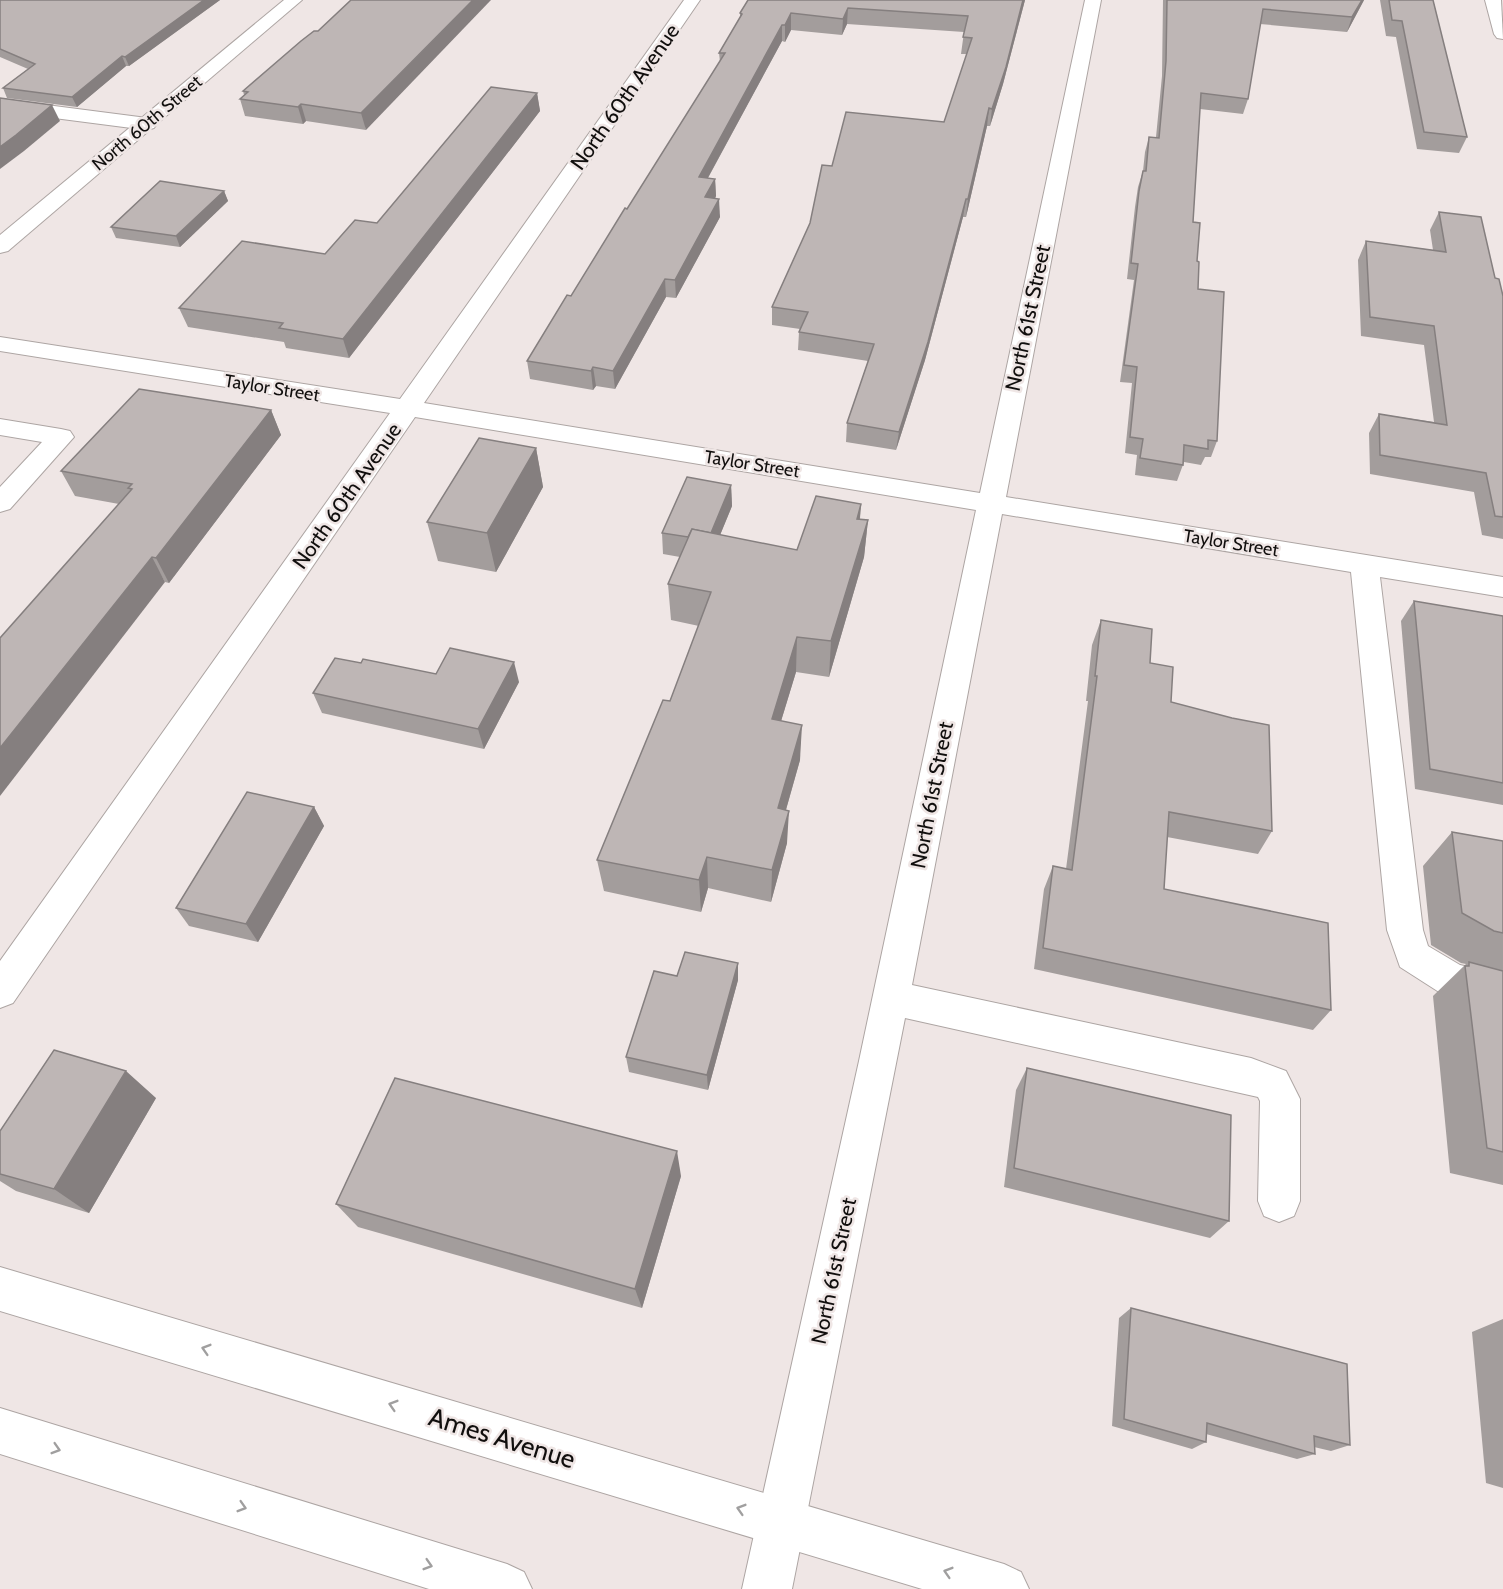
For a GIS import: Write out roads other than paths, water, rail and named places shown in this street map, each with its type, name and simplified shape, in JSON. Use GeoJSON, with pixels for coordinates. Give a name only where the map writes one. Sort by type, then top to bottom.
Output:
{"type":"FeatureCollection","features":[{"type":"Feature","properties":{"kind":"street","name":"North 60th Street"},"geometry":{"type":"LineString","coordinates":[[0,246],[294,0]]}},
{"type":"Feature","properties":{"kind":"street","name":"North 60th Avenue"},"geometry":{"type":"LineString","coordinates":[[0,991],[692,0]]}},
{"type":"Feature","properties":{"kind":"street","name":"North 61st Street"},"geometry":{"type":"LineString","coordinates":[[767,1589],[891,998],[1093,0]]}},
{"type":"Feature","properties":{"kind":"street"},"geometry":{"type":"LineString","coordinates":[[1493,0],[1503,34]]}},
{"type":"Feature","properties":{"kind":"street"},"geometry":{"type":"LineString","coordinates":[[0,105],[147,124]]}},
{"type":"Feature","properties":{"kind":"street"},"geometry":{"type":"LineString","coordinates":[[0,365],[9,345]]}},
{"type":"Feature","properties":{"kind":"street","name":"Taylor Street"},"geometry":{"type":"LineString","coordinates":[[9,345],[1503,587]]}},
{"type":"Feature","properties":{"kind":"street"},"geometry":{"type":"LineString","coordinates":[[0,427],[61,437],[0,503]]}},
{"type":"Feature","properties":{"kind":"street"},"geometry":{"type":"LineString","coordinates":[[1364,564],[1405,930],[1413,956],[1452,980],[1503,992]]}},
{"type":"Feature","properties":{"kind":"street"},"geometry":{"type":"LineString","coordinates":[[891,998],[1251,1076],[1272,1084],[1280,1099],[1279,1201]]}},
{"type":"Feature","properties":{"kind":"street","name":"Ames Avenue"},"geometry":{"type":"LineString","coordinates":[[0,1289],[1004,1589]]}},
{"type":"Feature","properties":{"kind":"street"},"geometry":{"type":"LineString","coordinates":[[0,1431],[507,1589]]}}]}
